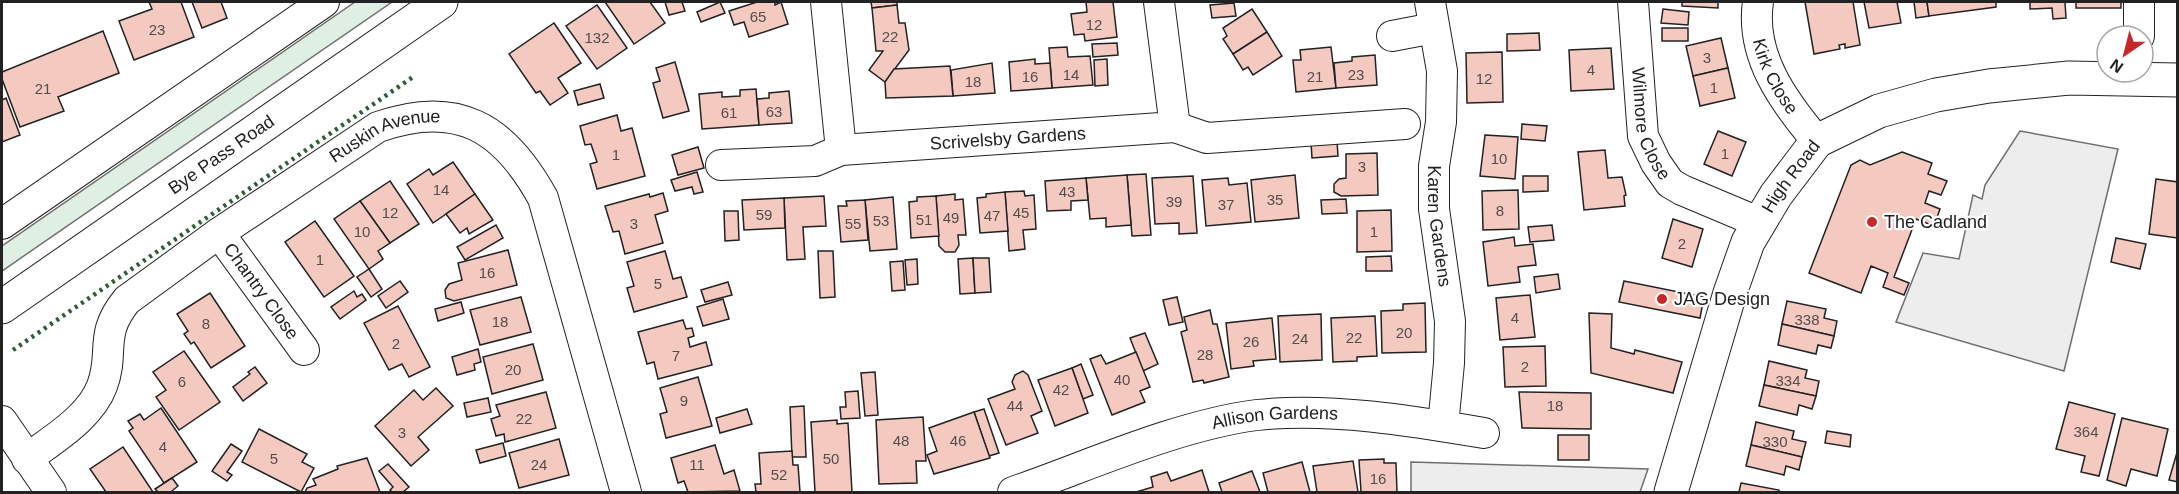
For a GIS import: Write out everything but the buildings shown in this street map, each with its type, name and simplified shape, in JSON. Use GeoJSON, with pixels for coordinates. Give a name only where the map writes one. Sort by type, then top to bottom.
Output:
{"type":"FeatureCollection","features":[{"type":"Feature","properties":{"kind":"street"},"geometry":{"type":"LineString","coordinates":[[2,224],[324,2]]}},
{"type":"Feature","properties":{"kind":"street","name":"Bye Pass Road"},"geometry":{"type":"LineString","coordinates":[[2,307],[441,2]]}},
{"type":"Feature","properties":{"kind":"street"},"geometry":{"type":"LineString","coordinates":[[826,2],[841,150]]}},
{"type":"Feature","properties":{"kind":"street"},"geometry":{"type":"LineString","coordinates":[[1159,2],[1175,127]]}},
{"type":"Feature","properties":{"kind":"street","name":"Wilmore Close"},"geometry":{"type":"LineString","coordinates":[[1633,2],[1643,136],[1656,163],[1670,183],[1682,190],[1758,222]]}},
{"type":"Feature","properties":{"kind":"street","name":"Kirk Close"},"geometry":{"type":"LineString","coordinates":[[1758,2],[1760,40],[1772,78],[1794,114],[1817,141]]}},
{"type":"Feature","properties":{"kind":"street"},"geometry":{"type":"LineString","coordinates":[[2139,2],[2139,24]]}},
{"type":"Feature","properties":{"kind":"street","name":"Karen Gardens"},"geometry":{"type":"LineString","coordinates":[[1392,36],[1432,15],[1442,71],[1441,122],[1434,166],[1434,209],[1450,321],[1443,426]]}},
{"type":"Feature","properties":{"kind":"street","name":"High Road"},"geometry":{"type":"LineString","coordinates":[[1671,492],[1730,293],[1758,222],[1817,141],[1863,117],[1936,95],[2034,80],[2095,77]]}},
{"type":"Feature","properties":{"kind":"street","name":"High Road"},"geometry":{"type":"LineString","coordinates":[[2155,77],[2178,80]]}},
{"type":"Feature","properties":{"kind":"street","name":"Ruskin Avenue"},"geometry":{"type":"LineString","coordinates":[[27,459],[81,416],[96,399],[106,375],[107,339],[118,311],[128,300],[219,232],[378,127],[406,117],[433,114],[482,128],[519,159],[543,198],[626,492]]}},
{"type":"Feature","properties":{"kind":"street","name":"Scrivelsby Gardens"},"geometry":{"type":"LineString","coordinates":[[721,165],[814,161],[841,150],[1175,127],[1207,138],[1405,124]]}},
{"type":"Feature","properties":{"kind":"street","name":"Chantry Close"},"geometry":{"type":"LineString","coordinates":[[219,232],[304,350]]}},
{"type":"Feature","properties":{"kind":"street","name":"Allison Gardens"},"geometry":{"type":"LineString","coordinates":[[1013,492],[1078,482],[1190,430],[1258,415],[1335,415],[1443,426],[1484,433]]}},
{"type":"Feature","properties":{"kind":"street"},"geometry":{"type":"LineString","coordinates":[[2,421],[51,492]]}},
{"type":"Feature","properties":{"kind":"green space"},"geometry":{"type":"Polygon","coordinates":[[[355,2],[392,2],[2,271],[2,246],[355,2]]]}},
{"type":"Feature","properties":{"kind":"shaded area"},"geometry":{"type":"Polygon","coordinates":[[[2020,131],[2118,149],[2064,371],[1896,322],[1923,253],[1959,259],[1973,195],[1982,199],[1985,185],[2020,131]]]}},
{"type":"Feature","properties":{"kind":"shaded area"},"geometry":{"type":"Polygon","coordinates":[[[1411,462],[1648,469],[1640,492],[1411,492],[1411,462]]]}},
{"type":"Feature","properties":{"kind":"hedge"},"geometry":{"type":"LineString","coordinates":[[13,350],[413,77]]}},
{"type":"Feature","properties":{"kind":"place","name":"The Cadland"},"geometry":{"type":"Point","coordinates":[1872,222]}},
{"type":"Feature","properties":{"kind":"place","name":"JAG Design"},"geometry":{"type":"Point","coordinates":[1662,299]}}]}
